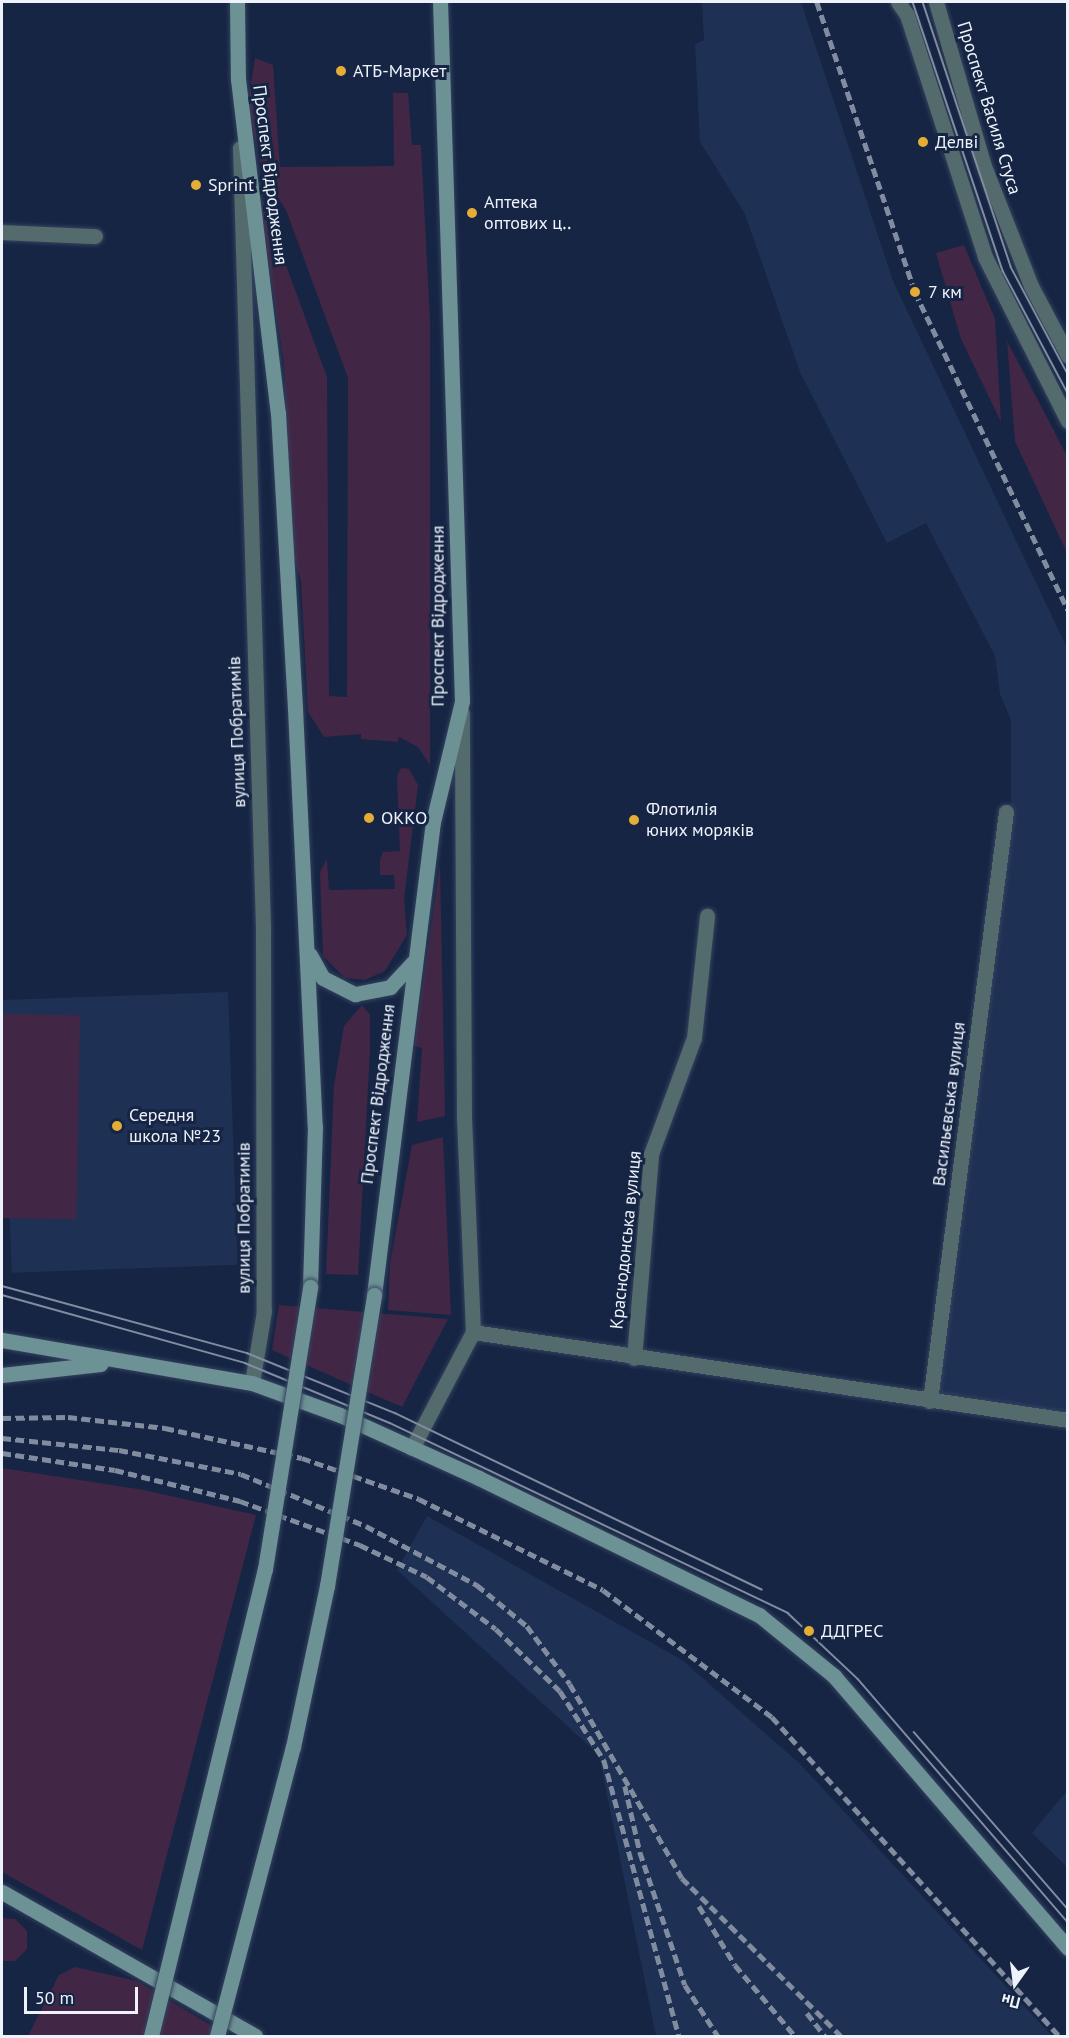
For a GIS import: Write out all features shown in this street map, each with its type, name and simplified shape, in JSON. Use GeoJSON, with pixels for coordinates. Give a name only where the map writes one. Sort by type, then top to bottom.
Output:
{"type":"FeatureCollection","features":[{"type":"Feature","properties":{"kind":"main road","name":"Проспект Відродження"},"geometry":{"type":"LineString","coordinates":[[151,2037],[265,1569],[310,1287],[315,1127],[308,946],[278,413],[238,79],[237,2]]}},
{"type":"Feature","properties":{"kind":"main road","name":"Проспект Відродження"},"geometry":{"type":"LineString","coordinates":[[217,2037],[293,1747],[327,1586],[374,1295],[413,961],[433,822],[462,701],[440,2]]}},
{"type":"Feature","properties":{"kind":"main road"},"geometry":{"type":"LineString","coordinates":[[308,946],[323,978],[355,994],[390,987],[413,961]]}},
{"type":"Feature","properties":{"kind":"main road"},"geometry":{"type":"LineString","coordinates":[[2,1340],[115,1363],[252,1383],[412,1448],[702,1585],[799,1642],[834,1676],[1068,1948]]}},
{"type":"Feature","properties":{"kind":"main road"},"geometry":{"type":"LineString","coordinates":[[2,1375],[115,1363]]}},
{"type":"Feature","properties":{"kind":"main road"},"geometry":{"type":"LineString","coordinates":[[2,1892],[255,2037]]}},
{"type":"Feature","properties":{"kind":"street"},"geometry":{"type":"LineString","coordinates":[[898,2],[908,15],[985,257],[1068,421]]}},
{"type":"Feature","properties":{"kind":"street","name":"Проспект Василя Стуса"},"geometry":{"type":"LineString","coordinates":[[936,2],[984,166],[1031,286],[1068,356]]}},
{"type":"Feature","properties":{"kind":"street","name":"вулиця Побратимів"},"geometry":{"type":"LineString","coordinates":[[238,79],[263,940],[264,1311],[252,1383]]}},
{"type":"Feature","properties":{"kind":"street"},"geometry":{"type":"LineString","coordinates":[[2,232],[94,236]]}},
{"type":"Feature","properties":{"kind":"street"},"geometry":{"type":"LineString","coordinates":[[412,1448],[473,1332],[464,1119],[467,898],[462,701]]}},
{"type":"Feature","properties":{"kind":"street","name":"Васильєвська вулиця"},"geometry":{"type":"LineString","coordinates":[[930,1401],[1006,812]]}},
{"type":"Feature","properties":{"kind":"street","name":"Краснодонська вулиця"},"geometry":{"type":"LineString","coordinates":[[634,1359],[651,1154],[694,1038],[707,916]]}},
{"type":"Feature","properties":{"kind":"street"},"geometry":{"type":"LineString","coordinates":[[473,1332],[634,1359],[1068,1420]]}},
{"type":"Feature","properties":{"kind":"shaded area"},"geometry":{"type":"Polygon","coordinates":[[[702,2],[801,2],[893,281],[1067,648],[1067,1413],[935,1395],[1011,818],[1011,720],[1000,694],[995,656],[926,523],[887,543],[800,372],[745,214],[700,142],[695,44],[704,40],[702,2]]]}},
{"type":"Feature","properties":{"kind":"shaded area"},"geometry":{"type":"Polygon","coordinates":[[[255,58],[273,65],[280,167],[394,166],[393,93],[408,93],[412,145],[421,145],[430,321],[430,765],[418,747],[399,737],[398,742],[361,739],[361,734],[324,737],[308,712],[301,580],[291,551],[284,363],[257,186],[327,377],[329,696],[347,697],[348,378],[286,210],[262,173],[248,102],[255,58]]]}},
{"type":"Feature","properties":{"kind":"shaded area"},"geometry":{"type":"Polygon","coordinates":[[[964,245],[995,319],[1001,422],[961,339],[936,253],[964,245]]]}},
{"type":"Feature","properties":{"kind":"shaded area"},"geometry":{"type":"Polygon","coordinates":[[[1007,341],[1067,456],[1067,553],[1015,441],[1007,341]]]}},
{"type":"Feature","properties":{"kind":"shaded area"},"geometry":{"type":"Polygon","coordinates":[[[401,768],[409,769],[418,785],[404,899],[407,935],[385,971],[365,980],[345,978],[323,956],[320,872],[327,859],[329,890],[395,889],[394,875],[380,875],[380,860],[383,852],[400,851],[397,776],[401,768]]]}},
{"type":"Feature","properties":{"kind":"shaded area"},"geometry":{"type":"Polygon","coordinates":[[[440,864],[445,1116],[417,1122],[422,1048],[414,1046],[440,864]]]}},
{"type":"Feature","properties":{"kind":"shaded area","name":"Середня школа №23"},"geometry":{"type":"Polygon","coordinates":[[[228,992],[238,1265],[12,1273],[2,1000],[228,992]]]}},
{"type":"Feature","properties":{"kind":"shaded area"},"geometry":{"type":"Polygon","coordinates":[[[362,1005],[370,1015],[370,1050],[358,1275],[326,1274],[334,1086],[344,1026],[362,1005]]]}},
{"type":"Feature","properties":{"kind":"shaded area"},"geometry":{"type":"Polygon","coordinates":[[[2,1014],[80,1015],[76,1219],[2,1218],[2,1014]]]}},
{"type":"Feature","properties":{"kind":"shaded area"},"geometry":{"type":"Polygon","coordinates":[[[443,1137],[451,1315],[388,1310],[390,1263],[412,1145],[443,1137]]]}},
{"type":"Feature","properties":{"kind":"shaded area"},"geometry":{"type":"Polygon","coordinates":[[[279,1305],[448,1319],[402,1407],[272,1350],[279,1305]]]}},
{"type":"Feature","properties":{"kind":"shaded area"},"geometry":{"type":"Polygon","coordinates":[[[2,1468],[144,1490],[256,1515],[142,1950],[2,1872],[2,1468]]]}},
{"type":"Feature","properties":{"kind":"shaded area"},"geometry":{"type":"Polygon","coordinates":[[[427,1516],[682,1660],[799,1763],[1052,2036],[656,2036],[599,1755],[397,1570],[427,1516]]]}},
{"type":"Feature","properties":{"kind":"shaded area"},"geometry":{"type":"Polygon","coordinates":[[[1067,1791],[1067,1867],[1032,1833],[1067,1791]]]}},
{"type":"Feature","properties":{"kind":"shaded area"},"geometry":{"type":"Polygon","coordinates":[[[2,1918],[15,1919],[27,1931],[27,1949],[15,1961],[2,1961],[2,1918]]]}},
{"type":"Feature","properties":{"kind":"shaded area"},"geometry":{"type":"Polygon","coordinates":[[[75,1967],[137,1981],[229,2036],[28,2036],[59,1975],[75,1967]]]}},
{"type":"Feature","properties":{"kind":"tram line"},"geometry":{"type":"LineString","coordinates":[[913,2],[1003,271],[1068,393]]}},
{"type":"Feature","properties":{"kind":"tram line"},"geometry":{"type":"LineString","coordinates":[[923,2],[1011,267],[1068,374]]}},
{"type":"Feature","properties":{"kind":"tram line"},"geometry":{"type":"LineString","coordinates":[[2,1286],[247,1353],[395,1413],[762,1590]]}},
{"type":"Feature","properties":{"kind":"tram line"},"geometry":{"type":"LineString","coordinates":[[2,1295],[245,1363],[390,1423],[788,1613],[858,1679],[1068,1922]]}},
{"type":"Feature","properties":{"kind":"tram line"},"geometry":{"type":"LineString","coordinates":[[914,1732],[1068,1909]]}},
{"type":"Feature","properties":{"kind":"railway"},"geometry":{"type":"LineString","coordinates":[[817,2],[915,292],[1068,610]]}},
{"type":"Feature","properties":{"kind":"railway"},"geometry":{"type":"LineString","coordinates":[[2,1418],[68,1417],[165,1428],[302,1458],[419,1499],[603,1590],[772,1717],[1059,2036]]}},
{"type":"Feature","properties":{"kind":"railway"},"geometry":{"type":"LineString","coordinates":[[2,1438],[119,1450],[241,1474],[366,1526],[477,1585],[527,1626],[570,1684],[682,1878],[841,2036]]}},
{"type":"Feature","properties":{"kind":"railway"},"geometry":{"type":"LineString","coordinates":[[2,1453],[115,1470],[240,1501],[360,1545],[427,1577],[496,1629],[560,1691],[604,1760],[679,2036]]}},
{"type":"Feature","properties":{"kind":"railway"},"geometry":{"type":"LineString","coordinates":[[625,1786],[640,1852],[685,1985],[718,2036]]}},
{"type":"Feature","properties":{"kind":"railway"},"geometry":{"type":"LineString","coordinates":[[699,1906],[735,1965],[795,2036]]}},
{"type":"Feature","properties":{"kind":"railway"},"geometry":{"type":"LineString","coordinates":[[807,2013],[825,2036]]}},
{"type":"Feature","properties":{"kind":"place","name":"АТБ-Маркет"},"geometry":{"type":"Point","coordinates":[341,71]}},
{"type":"Feature","properties":{"kind":"place","name":"Делві"},"geometry":{"type":"Point","coordinates":[923,142]}},
{"type":"Feature","properties":{"kind":"place","name":"Sprint"},"geometry":{"type":"Point","coordinates":[196,185]}},
{"type":"Feature","properties":{"kind":"place","name":"Аптека оптових ц‥"},"geometry":{"type":"Point","coordinates":[472,213]}},
{"type":"Feature","properties":{"kind":"place","name":"7 км"},"geometry":{"type":"Point","coordinates":[915,292]}},
{"type":"Feature","properties":{"kind":"place","name":"ОККО"},"geometry":{"type":"Point","coordinates":[369,818]}},
{"type":"Feature","properties":{"kind":"place","name":"Флотилія юних моряків"},"geometry":{"type":"Point","coordinates":[634,820]}},
{"type":"Feature","properties":{"kind":"place","name":"Середня школа №23"},"geometry":{"type":"Point","coordinates":[117,1126]}},
{"type":"Feature","properties":{"kind":"place","name":"ДДГРЕС"},"geometry":{"type":"Point","coordinates":[809,1631]}}]}
